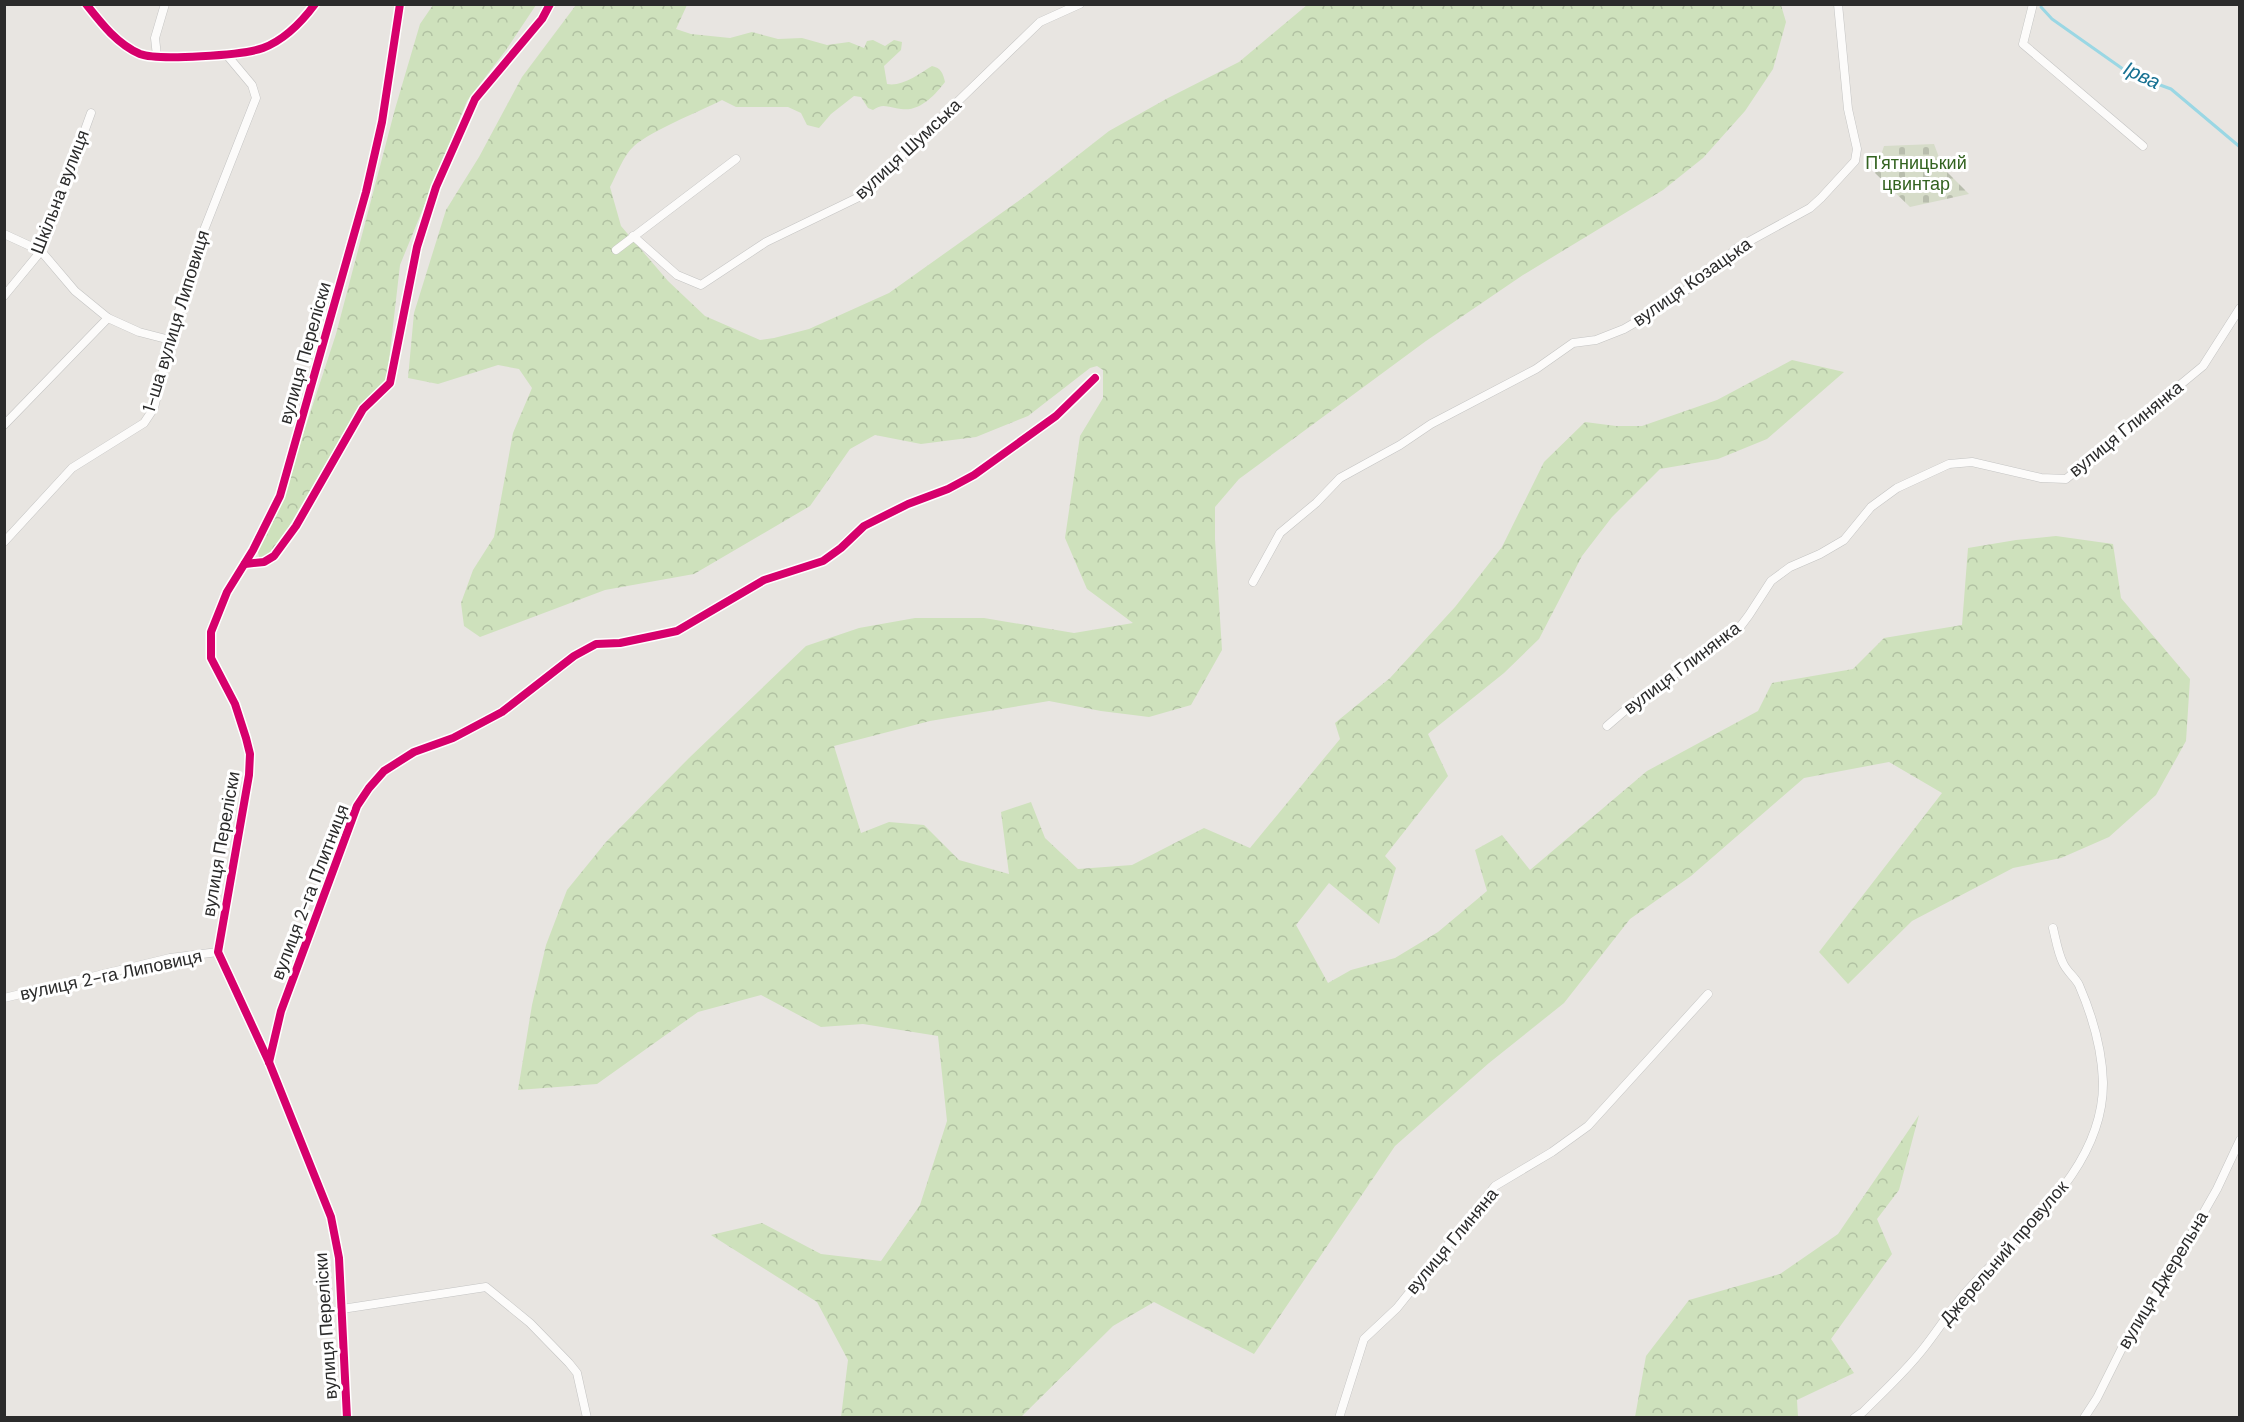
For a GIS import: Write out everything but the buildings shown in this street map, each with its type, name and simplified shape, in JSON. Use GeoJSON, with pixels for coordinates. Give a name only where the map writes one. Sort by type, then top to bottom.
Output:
{"type":"FeatureCollection","features":[{"type":"Feature","properties":{"kind":"street"},"geometry":{"type":"LineString","coordinates":[[86,4],[104,27],[121,43],[141,54],[172,58],[261,49],[275,42],[305,18],[315,4]]}},
{"type":"Feature","properties":{"kind":"street"},"geometry":{"type":"LineString","coordinates":[[157,56],[155,38],[165,4]]}},
{"type":"Feature","properties":{"kind":"street","name":"вулиця Переліски"},"geometry":{"type":"LineString","coordinates":[[347,1418],[339,1258],[331,1217],[269,1062],[218,952],[249,775],[250,754],[235,705],[211,658],[211,633],[227,592],[245,564],[280,496],[363,203],[382,122],[400,4]]}},
{"type":"Feature","properties":{"kind":"street"},"geometry":{"type":"LineString","coordinates":[[245,564],[264,562],[274,556],[296,526],[363,409],[390,383],[417,247],[436,186],[475,99],[542,20],[550,4]]}},
{"type":"Feature","properties":{"kind":"street","name":"вулиця Шумська"},"geometry":{"type":"LineString","coordinates":[[633,236],[676,275],[701,285],[766,242],[859,197],[1040,22],[1080,4]]}},
{"type":"Feature","properties":{"kind":"street","name":"вулиця Козацька"},"geometry":{"type":"LineString","coordinates":[[1254,582],[1280,533],[1316,503],[1340,478],[1400,445],[1431,424],[1536,369],[1574,344],[1596,340],[1624,329],[1662,307],[1706,276],[1737,248],[1810,208],[1821,198],[1855,161],[1857,149],[1848,109],[1838,4]]}},
{"type":"Feature","properties":{"kind":"street"},"geometry":{"type":"LineString","coordinates":[[2033,4],[2024,44],[2143,146]]}},
{"type":"Feature","properties":{"kind":"street","name":"1-ша вулиця Липовиця"},"geometry":{"type":"LineString","coordinates":[[4,542],[72,468],[144,423],[154,408],[170,340],[204,230],[256,99],[252,85],[226,54]]}},
{"type":"Feature","properties":{"kind":"street","name":"Шкільна вулиця"},"geometry":{"type":"LineString","coordinates":[[4,296],[41,251],[91,113]]}},
{"type":"Feature","properties":{"kind":"street"},"geometry":{"type":"LineString","coordinates":[[616,250],[736,159]]}},
{"type":"Feature","properties":{"kind":"street"},"geometry":{"type":"LineString","coordinates":[[4,234],[41,251],[75,291],[108,318],[139,332],[170,340]]}},
{"type":"Feature","properties":{"kind":"street","name":"вулиця Глинянка"},"geometry":{"type":"LineString","coordinates":[[1607,726],[1636,701],[1737,631],[1771,581],[1790,567],[1844,540],[1871,507],[1897,488],[1949,464],[1972,462],[2041,478],[2066,479],[2203,366],[2240,308]]}},
{"type":"Feature","properties":{"kind":"street"},"geometry":{"type":"LineString","coordinates":[[4,424],[108,318]]}},
{"type":"Feature","properties":{"kind":"street","name":"вулиця 2-га Плитниця"},"geometry":{"type":"LineString","coordinates":[[269,1062],[284,1002],[357,806],[384,771],[414,752],[453,738],[502,712],[574,656],[596,644],[620,643],[677,631],[764,580],[823,561],[864,526],[974,475],[1056,416],[1095,378]]}},
{"type":"Feature","properties":{"kind":"street","name":"Джерельний провулок"},"geometry":{"type":"LineString","coordinates":[[1854,1418],[1863,1412],[1923,1349],[1966,1292],[2009,1250],[2063,1187],[2083,1157],[2099,1122],[2103,1083],[2098,1044],[2078,982],[2063,964],[2053,928]]}},
{"type":"Feature","properties":{"kind":"street","name":"вулиця 2-га Липовиця"},"geometry":{"type":"LineString","coordinates":[[4,998],[170,958],[218,952]]}},
{"type":"Feature","properties":{"kind":"street","name":"вулиця Глиняна"},"geometry":{"type":"LineString","coordinates":[[1339,1418],[1364,1340],[1397,1308],[1495,1186],[1552,1152],[1588,1126],[1708,994]]}},
{"type":"Feature","properties":{"kind":"street","name":"вулиця Джерельна"},"geometry":{"type":"LineString","coordinates":[[2084,1418],[2097,1398],[2129,1334],[2158,1291],[2217,1189],[2240,1140]]}},
{"type":"Feature","properties":{"kind":"street"},"geometry":{"type":"LineString","coordinates":[[342,1309],[486,1287],[530,1323],[577,1373],[587,1418]]}},
{"type":"Feature","properties":{"kind":"green space"},"geometry":{"type":"Polygon","coordinates":[[[433,5],[536,5],[506,50],[467,101],[400,265],[387,378],[357,410],[274,552],[260,560],[257,549],[280,505],[336,334],[395,109],[420,24],[433,5]]]}},
{"type":"Feature","properties":{"kind":"green space"},"geometry":{"type":"Polygon","coordinates":[[[576,5],[687,5],[676,29],[691,34],[730,38],[752,32],[778,39],[802,38],[827,45],[849,42],[864,48],[867,41],[873,40],[885,46],[894,40],[902,42],[901,50],[884,66],[887,84],[904,82],[932,66],[940,70],[945,82],[932,97],[921,105],[908,109],[883,106],[873,110],[868,108],[861,97],[854,96],[831,114],[819,128],[807,125],[801,113],[788,107],[736,107],[722,100],[642,140],[634,146],[620,165],[610,187],[621,226],[668,281],[705,316],[760,340],[809,329],[889,293],[1031,192],[1109,131],[1239,62],[1307,5],[1781,5],[1786,22],[1773,69],[1745,111],[1703,158],[1663,190],[1523,275],[1426,341],[1239,479],[1215,507],[1222,650],[1191,705],[1149,717],[1049,701],[930,721],[834,746],[861,833],[889,822],[924,825],[959,860],[1009,874],[1001,812],[1031,802],[1045,838],[1078,869],[1132,865],[1204,828],[1250,848],[1340,739],[1335,723],[1390,678],[1455,607],[1502,547],[1544,462],[1585,422],[1616,426],[1642,426],[1717,400],[1792,360],[1844,372],[1767,439],[1718,459],[1660,469],[1612,517],[1582,556],[1539,639],[1504,673],[1428,734],[1448,776],[1385,856],[1396,868],[1379,924],[1329,883],[1296,925],[1328,983],[1351,970],[1395,958],[1438,932],[1487,891],[1475,850],[1502,835],[1530,870],[1647,771],[1758,711],[1772,683],[1853,669],[1884,638],[1962,625],[1968,548],[2056,536],[2113,544],[2121,598],[2190,679],[2186,741],[2156,795],[2109,837],[2061,858],[2013,868],[1912,921],[1848,984],[1819,952],[1942,793],[1889,762],[1804,778],[1691,876],[1630,919],[1564,1003],[1489,1063],[1395,1146],[1254,1354],[1154,1302],[1113,1326],[1021,1417],[841,1417],[848,1360],[817,1302],[711,1235],[762,1223],[821,1254],[881,1261],[920,1205],[947,1121],[938,1036],[863,1024],[821,1027],[761,995],[698,1012],[597,1084],[518,1090],[532,1005],[546,945],[567,890],[606,842],[689,758],[806,646],[859,628],[915,618],[984,618],[1074,633],[1133,623],[1087,589],[1065,538],[1080,436],[1103,398],[1103,370],[1097,366],[1090,368],[1028,416],[976,437],[921,444],[875,435],[850,449],[810,506],[694,574],[605,590],[480,637],[464,626],[461,603],[473,570],[494,537],[513,433],[532,388],[519,369],[498,365],[438,384],[408,378],[414,313],[446,210],[479,157],[522,77],[576,5]]]}},
{"type":"Feature","properties":{"kind":"green space","name":"П'ятницький цвинтар"},"geometry":{"type":"Polygon","coordinates":[[[1934,144],[1943,168],[1969,194],[1910,207],[1875,173],[1884,146],[1934,144]]]}},
{"type":"Feature","properties":{"kind":"green space"},"geometry":{"type":"Polygon","coordinates":[[[1919,1115],[1899,1190],[1877,1219],[1892,1254],[1831,1339],[1854,1373],[1797,1400],[1798,1417],[1635,1417],[1646,1356],[1689,1300],[1780,1274],[1838,1234],[1919,1115]]]}},
{"type":"Feature","properties":{"kind":"waterway","name":"Ірва"},"geometry":{"type":"LineString","coordinates":[[2041,7],[2052,19],[2130,74],[2171,89],[2240,147]]}},
{"type":"Feature","properties":{"kind":"cycle path"},"geometry":{"type":"LineString","coordinates":[[86,4],[124,45],[140,54],[164,57],[238,53],[263,48],[292,30],[315,4]]}},
{"type":"Feature","properties":{"kind":"cycle path"},"geometry":{"type":"LineString","coordinates":[[347,1418],[339,1258],[331,1217],[269,1062],[218,952],[249,775],[250,754],[235,704],[211,658],[211,632],[227,592],[253,550],[280,496],[366,192],[382,122],[400,4]]}},
{"type":"Feature","properties":{"kind":"cycle path"},"geometry":{"type":"LineString","coordinates":[[245,564],[264,562],[274,556],[296,526],[363,409],[390,383],[417,247],[436,187],[475,99],[542,19],[550,4]]}},
{"type":"Feature","properties":{"kind":"cycle path"},"geometry":{"type":"LineString","coordinates":[[269,1062],[281,1011],[357,806],[384,771],[414,752],[453,738],[502,712],[574,656],[596,644],[620,643],[677,631],[764,580],[823,561],[864,526],[974,475],[1056,416],[1095,378]]}}]}
